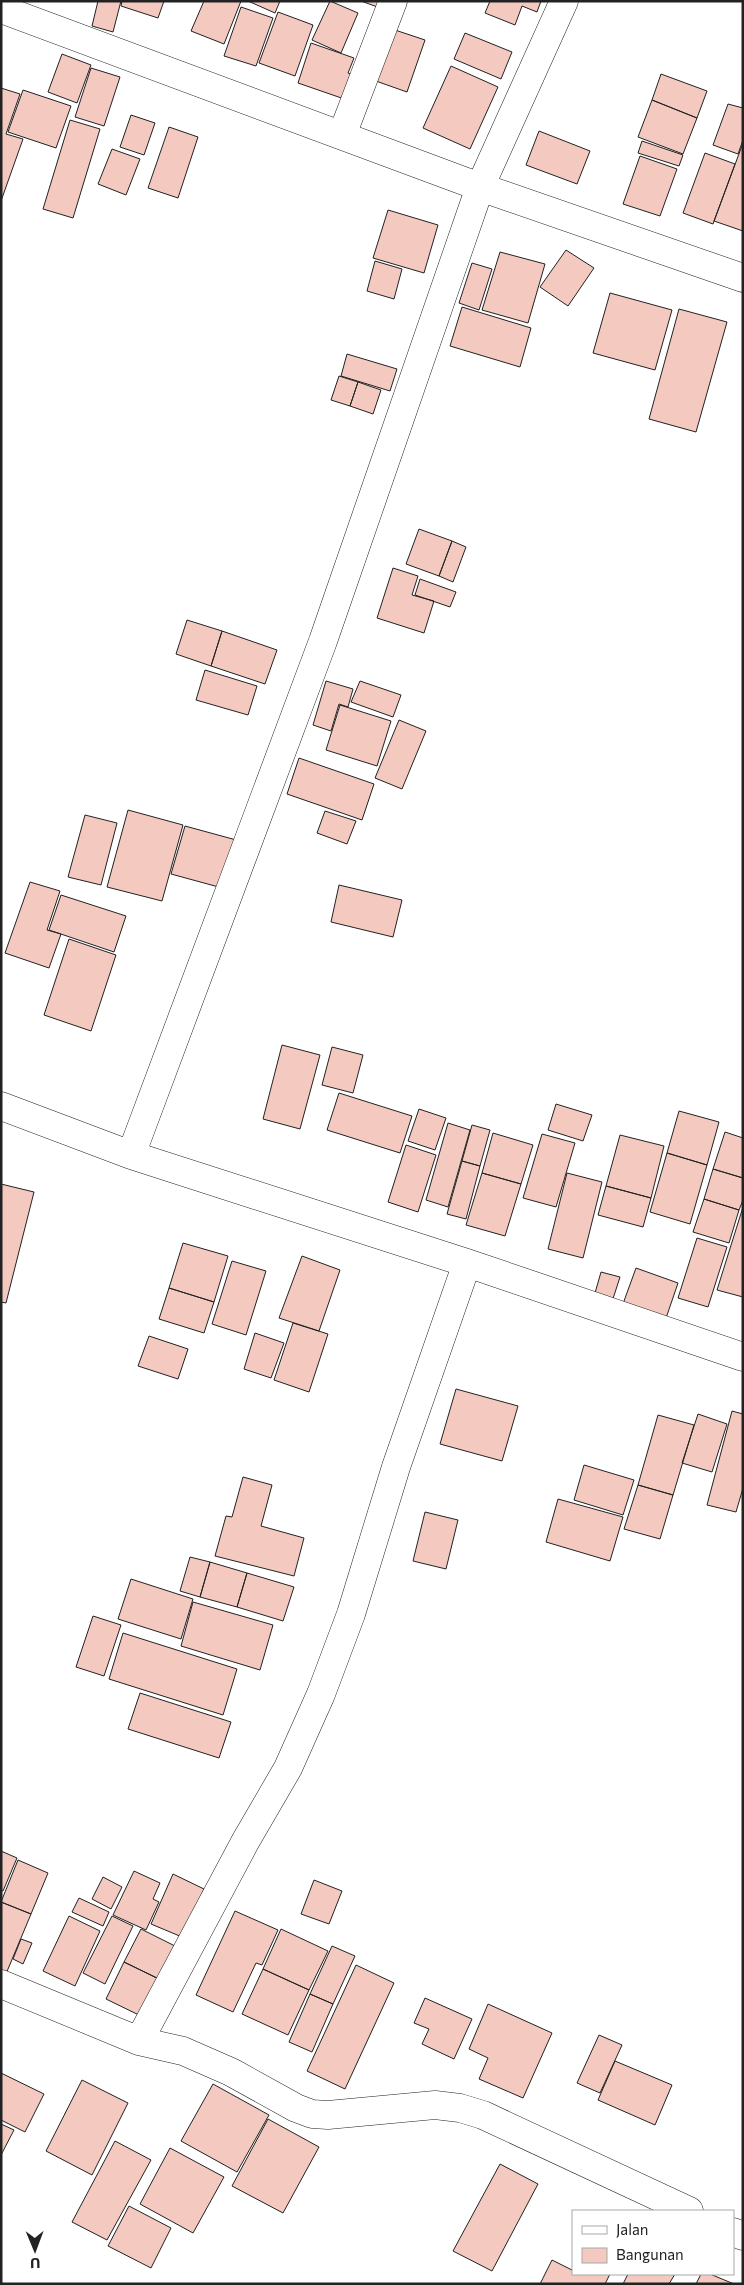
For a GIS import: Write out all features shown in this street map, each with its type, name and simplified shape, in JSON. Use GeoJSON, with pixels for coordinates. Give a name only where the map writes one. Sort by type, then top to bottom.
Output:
{"type":"FeatureCollection","features":[{"type":"Feature","properties":{"kind":"street"},"geometry":{"type":"LineString","coordinates":[[342,135],[393,1]]}},
{"type":"Feature","properties":{"kind":"street"},"geometry":{"type":"LineString","coordinates":[[131,1155],[323,641],[480,187],[564,1]]}},
{"type":"Feature","properties":{"kind":"street"},"geometry":{"type":"LineString","coordinates":[[1,9],[480,187],[743,278]]}},
{"type":"Feature","properties":{"kind":"street"},"geometry":{"type":"LineString","coordinates":[[1,1106],[131,1155],[467,1263],[743,1357]]}},
{"type":"Feature","properties":{"kind":"street"},"geometry":{"type":"LineString","coordinates":[[139,2041],[245,1842],[288,1768],[321,1694],[351,1614],[396,1467],[467,1263]]}},
{"type":"Feature","properties":{"kind":"street"},"geometry":{"type":"LineString","coordinates":[[1,1984],[139,2041],[183,2051],[232,2072],[296,2108],[312,2114],[328,2116],[436,2106],[460,2108],[475,2112],[687,2210]]}},
{"type":"Feature","properties":{"kind":"building"},"geometry":{"type":"Polygon","coordinates":[[[98,1],[121,1],[113,32],[92,26],[98,1]]]}},
{"type":"Feature","properties":{"kind":"building"},"geometry":{"type":"Polygon","coordinates":[[[122,1],[164,1],[158,18],[121,6],[122,1]]]}},
{"type":"Feature","properties":{"kind":"building"},"geometry":{"type":"Polygon","coordinates":[[[204,1],[241,1],[224,44],[191,31],[204,1]]]}},
{"type":"Feature","properties":{"kind":"building"},"geometry":{"type":"Polygon","coordinates":[[[248,1],[280,1],[275,13],[248,1]]]}},
{"type":"Feature","properties":{"kind":"building"},"geometry":{"type":"Polygon","coordinates":[[[330,1],[358,13],[341,53],[312,40],[330,1]]]}},
{"type":"Feature","properties":{"kind":"building"},"geometry":{"type":"Polygon","coordinates":[[[361,1],[386,1],[383,9],[361,1]]]}},
{"type":"Feature","properties":{"kind":"building"},"geometry":{"type":"Polygon","coordinates":[[[490,1],[541,1],[537,12],[522,6],[515,25],[485,13],[490,1]]]}},
{"type":"Feature","properties":{"kind":"building"},"geometry":{"type":"Polygon","coordinates":[[[241,7],[273,18],[256,66],[224,56],[241,7]]]}},
{"type":"Feature","properties":{"kind":"building"},"geometry":{"type":"Polygon","coordinates":[[[278,12],[313,25],[295,76],[259,63],[278,12]]]}},
{"type":"Feature","properties":{"kind":"building"},"geometry":{"type":"Polygon","coordinates":[[[392,29],[425,40],[407,92],[373,80],[392,29]]]}},
{"type":"Feature","properties":{"kind":"building"},"geometry":{"type":"Polygon","coordinates":[[[465,33],[512,52],[501,79],[454,59],[465,33]]]}},
{"type":"Feature","properties":{"kind":"building"},"geometry":{"type":"Polygon","coordinates":[[[311,43],[354,58],[348,73],[361,77],[353,102],[298,83],[311,43]]]}},
{"type":"Feature","properties":{"kind":"building"},"geometry":{"type":"Polygon","coordinates":[[[62,54],[91,65],[77,103],[48,92],[62,54]]]}},
{"type":"Feature","properties":{"kind":"building"},"geometry":{"type":"Polygon","coordinates":[[[451,66],[498,87],[470,149],[423,128],[451,66]]]}},
{"type":"Feature","properties":{"kind":"building"},"geometry":{"type":"Polygon","coordinates":[[[91,68],[120,77],[104,126],[75,117],[91,68]]]}},
{"type":"Feature","properties":{"kind":"building"},"geometry":{"type":"Polygon","coordinates":[[[661,74],[707,91],[697,118],[652,100],[661,74]]]}},
{"type":"Feature","properties":{"kind":"building"},"geometry":{"type":"Polygon","coordinates":[[[1,88],[20,94],[6,134],[23,139],[1,201],[1,88]]]}},
{"type":"Feature","properties":{"kind":"building"},"geometry":{"type":"Polygon","coordinates":[[[23,90],[71,106],[56,148],[8,132],[23,90]]]}},
{"type":"Feature","properties":{"kind":"building"},"geometry":{"type":"Polygon","coordinates":[[[652,100],[697,118],[683,154],[638,137],[652,100]]]}},
{"type":"Feature","properties":{"kind":"building"},"geometry":{"type":"Polygon","coordinates":[[[728,104],[743,108],[743,140],[738,154],[713,145],[728,104]]]}},
{"type":"Feature","properties":{"kind":"building"},"geometry":{"type":"Polygon","coordinates":[[[131,115],[155,123],[144,155],[120,147],[131,115]]]}},
{"type":"Feature","properties":{"kind":"building"},"geometry":{"type":"Polygon","coordinates":[[[70,120],[100,129],[73,218],[43,209],[70,120]]]}},
{"type":"Feature","properties":{"kind":"building"},"geometry":{"type":"Polygon","coordinates":[[[169,127],[198,137],[178,198],[148,188],[169,127]]]}},
{"type":"Feature","properties":{"kind":"building"},"geometry":{"type":"Polygon","coordinates":[[[539,131],[590,151],[577,184],[526,165],[539,131]]]}},
{"type":"Feature","properties":{"kind":"building"},"geometry":{"type":"Polygon","coordinates":[[[642,141],[683,155],[679,166],[638,153],[642,141]]]}},
{"type":"Feature","properties":{"kind":"building"},"geometry":{"type":"Polygon","coordinates":[[[743,143],[743,231],[714,221],[743,143]]]}},
{"type":"Feature","properties":{"kind":"building"},"geometry":{"type":"Polygon","coordinates":[[[112,149],[140,159],[126,195],[98,184],[112,149]]]}},
{"type":"Feature","properties":{"kind":"building"},"geometry":{"type":"Polygon","coordinates":[[[705,153],[735,164],[713,224],[683,213],[705,153]]]}},
{"type":"Feature","properties":{"kind":"building"},"geometry":{"type":"Polygon","coordinates":[[[640,156],[677,169],[660,216],[623,204],[640,156]]]}},
{"type":"Feature","properties":{"kind":"building"},"geometry":{"type":"Polygon","coordinates":[[[388,210],[438,225],[424,273],[373,258],[388,210]]]}},
{"type":"Feature","properties":{"kind":"building"},"geometry":{"type":"Polygon","coordinates":[[[566,250],[594,268],[568,306],[540,287],[566,250]]]}},
{"type":"Feature","properties":{"kind":"building"},"geometry":{"type":"Polygon","coordinates":[[[500,252],[545,264],[528,323],[482,310],[500,252]]]}},
{"type":"Feature","properties":{"kind":"building"},"geometry":{"type":"Polygon","coordinates":[[[375,261],[402,269],[394,299],[367,291],[375,261]]]}},
{"type":"Feature","properties":{"kind":"building"},"geometry":{"type":"Polygon","coordinates":[[[472,263],[492,269],[479,310],[459,303],[472,263]]]}},
{"type":"Feature","properties":{"kind":"building"},"geometry":{"type":"Polygon","coordinates":[[[610,293],[672,310],[655,370],[593,353],[610,293]]]}},
{"type":"Feature","properties":{"kind":"building"},"geometry":{"type":"Polygon","coordinates":[[[462,307],[531,328],[520,367],[450,346],[462,307]]]}},
{"type":"Feature","properties":{"kind":"building"},"geometry":{"type":"Polygon","coordinates":[[[679,309],[727,322],[696,432],[649,419],[679,309]]]}},
{"type":"Feature","properties":{"kind":"building"},"geometry":{"type":"Polygon","coordinates":[[[347,354],[397,369],[390,391],[341,376],[347,354]]]}},
{"type":"Feature","properties":{"kind":"building"},"geometry":{"type":"Polygon","coordinates":[[[339,376],[358,382],[350,406],[331,400],[339,376]]]}},
{"type":"Feature","properties":{"kind":"building"},"geometry":{"type":"Polygon","coordinates":[[[358,382],[381,390],[373,414],[350,406],[358,382]]]}},
{"type":"Feature","properties":{"kind":"building"},"geometry":{"type":"Polygon","coordinates":[[[419,529],[452,541],[439,576],[406,564],[419,529]]]}},
{"type":"Feature","properties":{"kind":"building"},"geometry":{"type":"Polygon","coordinates":[[[452,541],[466,547],[453,582],[439,576],[452,541]]]}},
{"type":"Feature","properties":{"kind":"building"},"geometry":{"type":"Polygon","coordinates":[[[393,568],[418,576],[412,595],[434,601],[424,633],[377,618],[393,568]]]}},
{"type":"Feature","properties":{"kind":"building"},"geometry":{"type":"Polygon","coordinates":[[[420,579],[456,592],[450,607],[415,595],[420,579]]]}},
{"type":"Feature","properties":{"kind":"building"},"geometry":{"type":"Polygon","coordinates":[[[187,620],[222,631],[211,666],[176,654],[187,620]]]}},
{"type":"Feature","properties":{"kind":"building"},"geometry":{"type":"Polygon","coordinates":[[[222,631],[277,650],[265,684],[211,666],[222,631]]]}},
{"type":"Feature","properties":{"kind":"building"},"geometry":{"type":"Polygon","coordinates":[[[205,670],[257,686],[248,715],[196,700],[205,670]]]}},
{"type":"Feature","properties":{"kind":"building"},"geometry":{"type":"Polygon","coordinates":[[[326,681],[353,689],[348,707],[339,704],[331,731],[313,725],[326,681]]]}},
{"type":"Feature","properties":{"kind":"building"},"geometry":{"type":"Polygon","coordinates":[[[360,681],[401,695],[393,717],[351,702],[360,681]]]}},
{"type":"Feature","properties":{"kind":"building"},"geometry":{"type":"Polygon","coordinates":[[[340,705],[391,721],[377,766],[326,750],[340,705]]]}},
{"type":"Feature","properties":{"kind":"building"},"geometry":{"type":"Polygon","coordinates":[[[399,720],[426,731],[402,789],[375,778],[399,720]]]}},
{"type":"Feature","properties":{"kind":"building"},"geometry":{"type":"Polygon","coordinates":[[[299,758],[374,784],[362,820],[287,794],[299,758]]]}},
{"type":"Feature","properties":{"kind":"building"},"geometry":{"type":"Polygon","coordinates":[[[128,810],[183,825],[162,901],[107,887],[128,810]]]}},
{"type":"Feature","properties":{"kind":"building"},"geometry":{"type":"Polygon","coordinates":[[[325,811],[356,821],[347,844],[317,833],[325,811]]]}},
{"type":"Feature","properties":{"kind":"building"},"geometry":{"type":"Polygon","coordinates":[[[85,815],[117,823],[101,885],[68,877],[85,815]]]}},
{"type":"Feature","properties":{"kind":"building"},"geometry":{"type":"Polygon","coordinates":[[[185,826],[240,841],[226,889],[171,874],[185,826]]]}},
{"type":"Feature","properties":{"kind":"building"},"geometry":{"type":"Polygon","coordinates":[[[30,882],[60,891],[47,930],[61,934],[49,968],[5,953],[30,882]]]}},
{"type":"Feature","properties":{"kind":"building"},"geometry":{"type":"Polygon","coordinates":[[[339,885],[402,900],[393,937],[331,922],[339,885]]]}},
{"type":"Feature","properties":{"kind":"building"},"geometry":{"type":"Polygon","coordinates":[[[61,895],[126,916],[114,952],[49,930],[61,895]]]}},
{"type":"Feature","properties":{"kind":"building"},"geometry":{"type":"Polygon","coordinates":[[[69,939],[116,955],[91,1031],[44,1015],[69,939]]]}},
{"type":"Feature","properties":{"kind":"building"},"geometry":{"type":"Polygon","coordinates":[[[282,1045],[320,1055],[300,1129],[263,1119],[282,1045]]]}},
{"type":"Feature","properties":{"kind":"building"},"geometry":{"type":"Polygon","coordinates":[[[332,1047],[363,1055],[353,1093],[322,1085],[332,1047]]]}},
{"type":"Feature","properties":{"kind":"building"},"geometry":{"type":"Polygon","coordinates":[[[339,1093],[412,1116],[400,1153],[327,1130],[339,1093]]]}},
{"type":"Feature","properties":{"kind":"building"},"geometry":{"type":"Polygon","coordinates":[[[556,1104],[592,1115],[583,1141],[548,1130],[556,1104]]]}},
{"type":"Feature","properties":{"kind":"building"},"geometry":{"type":"Polygon","coordinates":[[[419,1109],[446,1118],[435,1150],[408,1141],[419,1109]]]}},
{"type":"Feature","properties":{"kind":"building"},"geometry":{"type":"Polygon","coordinates":[[[679,1111],[719,1122],[707,1165],[667,1153],[679,1111]]]}},
{"type":"Feature","properties":{"kind":"building"},"geometry":{"type":"Polygon","coordinates":[[[448,1123],[470,1130],[448,1207],[426,1200],[448,1123]]]}},
{"type":"Feature","properties":{"kind":"building"},"geometry":{"type":"Polygon","coordinates":[[[472,1125],[490,1130],[480,1166],[462,1161],[472,1125]]]}},
{"type":"Feature","properties":{"kind":"building"},"geometry":{"type":"Polygon","coordinates":[[[725,1132],[743,1138],[743,1178],[713,1169],[725,1132]]]}},
{"type":"Feature","properties":{"kind":"building"},"geometry":{"type":"Polygon","coordinates":[[[493,1133],[533,1145],[521,1184],[482,1173],[493,1133]]]}},
{"type":"Feature","properties":{"kind":"building"},"geometry":{"type":"Polygon","coordinates":[[[542,1134],[575,1143],[556,1207],[523,1198],[542,1134]]]}},
{"type":"Feature","properties":{"kind":"building"},"geometry":{"type":"Polygon","coordinates":[[[620,1135],[664,1146],[651,1198],[606,1186],[620,1135]]]}},
{"type":"Feature","properties":{"kind":"building"},"geometry":{"type":"Polygon","coordinates":[[[406,1145],[436,1155],[418,1212],[388,1202],[406,1145]]]}},
{"type":"Feature","properties":{"kind":"building"},"geometry":{"type":"Polygon","coordinates":[[[667,1153],[707,1165],[690,1224],[650,1212],[667,1153]]]}},
{"type":"Feature","properties":{"kind":"building"},"geometry":{"type":"Polygon","coordinates":[[[462,1161],[480,1166],[466,1219],[447,1214],[462,1161]]]}},
{"type":"Feature","properties":{"kind":"building"},"geometry":{"type":"Polygon","coordinates":[[[713,1169],[743,1178],[743,1200],[739,1210],[704,1199],[713,1169]]]}},
{"type":"Feature","properties":{"kind":"building"},"geometry":{"type":"Polygon","coordinates":[[[482,1173],[521,1184],[505,1236],[466,1225],[482,1173]]]}},
{"type":"Feature","properties":{"kind":"building"},"geometry":{"type":"Polygon","coordinates":[[[567,1173],[602,1182],[583,1258],[548,1249],[567,1173]]]}},
{"type":"Feature","properties":{"kind":"building"},"geometry":{"type":"Polygon","coordinates":[[[1,1184],[34,1192],[6,1303],[1,1302],[1,1184]]]}},
{"type":"Feature","properties":{"kind":"building"},"geometry":{"type":"Polygon","coordinates":[[[606,1186],[651,1198],[643,1227],[598,1215],[606,1186]]]}},
{"type":"Feature","properties":{"kind":"building"},"geometry":{"type":"Polygon","coordinates":[[[704,1199],[739,1210],[729,1243],[693,1232],[704,1199]]]}},
{"type":"Feature","properties":{"kind":"building"},"geometry":{"type":"Polygon","coordinates":[[[743,1207],[743,1297],[717,1290],[743,1207]]]}},
{"type":"Feature","properties":{"kind":"building"},"geometry":{"type":"Polygon","coordinates":[[[697,1238],[727,1247],[708,1307],[678,1298],[697,1238]]]}},
{"type":"Feature","properties":{"kind":"building"},"geometry":{"type":"Polygon","coordinates":[[[183,1243],[228,1256],[214,1302],[169,1288],[183,1243]]]}},
{"type":"Feature","properties":{"kind":"building"},"geometry":{"type":"Polygon","coordinates":[[[302,1256],[340,1270],[319,1331],[279,1318],[302,1256]]]}},
{"type":"Feature","properties":{"kind":"building"},"geometry":{"type":"Polygon","coordinates":[[[232,1261],[266,1271],[246,1335],[212,1324],[232,1261]]]}},
{"type":"Feature","properties":{"kind":"building"},"geometry":{"type":"Polygon","coordinates":[[[636,1268],[678,1283],[663,1327],[620,1312],[636,1268]]]}},
{"type":"Feature","properties":{"kind":"building"},"geometry":{"type":"Polygon","coordinates":[[[601,1272],[620,1277],[611,1305],[593,1300],[601,1272]]]}},
{"type":"Feature","properties":{"kind":"building"},"geometry":{"type":"Polygon","coordinates":[[[169,1288],[214,1302],[204,1333],[159,1319],[169,1288]]]}},
{"type":"Feature","properties":{"kind":"building"},"geometry":{"type":"Polygon","coordinates":[[[293,1323],[328,1334],[309,1392],[274,1380],[293,1323]]]}},
{"type":"Feature","properties":{"kind":"building"},"geometry":{"type":"Polygon","coordinates":[[[255,1333],[284,1343],[271,1378],[244,1369],[255,1333]]]}},
{"type":"Feature","properties":{"kind":"building"},"geometry":{"type":"Polygon","coordinates":[[[149,1336],[188,1349],[178,1379],[138,1366],[149,1336]]]}},
{"type":"Feature","properties":{"kind":"building"},"geometry":{"type":"Polygon","coordinates":[[[456,1389],[518,1406],[502,1461],[440,1444],[456,1389]]]}},
{"type":"Feature","properties":{"kind":"building"},"geometry":{"type":"Polygon","coordinates":[[[732,1411],[743,1414],[743,1488],[736,1512],[707,1505],[732,1411]]]}},
{"type":"Feature","properties":{"kind":"building"},"geometry":{"type":"Polygon","coordinates":[[[698,1414],[727,1424],[712,1472],[682,1463],[698,1414]]]}},
{"type":"Feature","properties":{"kind":"building"},"geometry":{"type":"Polygon","coordinates":[[[658,1415],[694,1425],[673,1495],[638,1485],[658,1415]]]}},
{"type":"Feature","properties":{"kind":"building"},"geometry":{"type":"Polygon","coordinates":[[[584,1465],[634,1480],[623,1515],[574,1500],[584,1465]]]}},
{"type":"Feature","properties":{"kind":"building"},"geometry":{"type":"Polygon","coordinates":[[[243,1477],[272,1485],[261,1526],[304,1538],[294,1576],[215,1556],[226,1516],[232,1517],[243,1477]]]}},
{"type":"Feature","properties":{"kind":"building"},"geometry":{"type":"Polygon","coordinates":[[[638,1485],[673,1495],[660,1539],[624,1529],[638,1485]]]}},
{"type":"Feature","properties":{"kind":"building"},"geometry":{"type":"Polygon","coordinates":[[[558,1499],[623,1517],[610,1561],[546,1542],[558,1499]]]}},
{"type":"Feature","properties":{"kind":"building"},"geometry":{"type":"Polygon","coordinates":[[[425,1512],[458,1520],[446,1569],[413,1561],[425,1512]]]}},
{"type":"Feature","properties":{"kind":"building"},"geometry":{"type":"Polygon","coordinates":[[[190,1557],[210,1562],[200,1597],[180,1591],[190,1557]]]}},
{"type":"Feature","properties":{"kind":"building"},"geometry":{"type":"Polygon","coordinates":[[[210,1562],[247,1573],[237,1607],[200,1597],[210,1562]]]}},
{"type":"Feature","properties":{"kind":"building"},"geometry":{"type":"Polygon","coordinates":[[[247,1573],[294,1587],[283,1621],[237,1607],[247,1573]]]}},
{"type":"Feature","properties":{"kind":"building"},"geometry":{"type":"Polygon","coordinates":[[[131,1579],[193,1599],[181,1639],[118,1619],[131,1579]]]}},
{"type":"Feature","properties":{"kind":"building"},"geometry":{"type":"Polygon","coordinates":[[[193,1602],[273,1625],[260,1670],[181,1646],[193,1602]]]}},
{"type":"Feature","properties":{"kind":"building"},"geometry":{"type":"Polygon","coordinates":[[[93,1616],[121,1625],[104,1676],[76,1667],[93,1616]]]}},
{"type":"Feature","properties":{"kind":"building"},"geometry":{"type":"Polygon","coordinates":[[[123,1633],[237,1669],[223,1715],[109,1679],[123,1633]]]}},
{"type":"Feature","properties":{"kind":"building"},"geometry":{"type":"Polygon","coordinates":[[[140,1693],[231,1722],[219,1758],[128,1729],[140,1693]]]}},
{"type":"Feature","properties":{"kind":"building"},"geometry":{"type":"Polygon","coordinates":[[[1,1851],[17,1858],[3,1891],[1,1890],[1,1851]]]}},
{"type":"Feature","properties":{"kind":"building"},"geometry":{"type":"Polygon","coordinates":[[[18,1860],[48,1873],[31,1914],[1,1902],[18,1860]]]}},
{"type":"Feature","properties":{"kind":"building"},"geometry":{"type":"Polygon","coordinates":[[[134,1871],[160,1883],[153,1899],[159,1902],[146,1930],[113,1915],[134,1871]]]}},
{"type":"Feature","properties":{"kind":"building"},"geometry":{"type":"Polygon","coordinates":[[[173,1874],[204,1889],[182,1937],[151,1924],[173,1874]]]}},
{"type":"Feature","properties":{"kind":"building"},"geometry":{"type":"Polygon","coordinates":[[[103,1877],[122,1887],[111,1909],[92,1899],[103,1877]]]}},
{"type":"Feature","properties":{"kind":"building"},"geometry":{"type":"Polygon","coordinates":[[[314,1880],[342,1891],[329,1924],[301,1914],[314,1880]]]}},
{"type":"Feature","properties":{"kind":"building"},"geometry":{"type":"Polygon","coordinates":[[[79,1898],[109,1912],[103,1926],[72,1912],[79,1898]]]}},
{"type":"Feature","properties":{"kind":"building"},"geometry":{"type":"Polygon","coordinates":[[[1,1902],[31,1914],[3,1981],[1,1980],[1,1902]]]}},
{"type":"Feature","properties":{"kind":"building"},"geometry":{"type":"Polygon","coordinates":[[[235,1911],[278,1930],[262,1965],[256,1963],[233,2012],[196,1995],[235,1911]]]}},
{"type":"Feature","properties":{"kind":"building"},"geometry":{"type":"Polygon","coordinates":[[[69,1916],[100,1931],[75,1986],[43,1971],[69,1916]]]}},
{"type":"Feature","properties":{"kind":"building"},"geometry":{"type":"Polygon","coordinates":[[[112,1916],[133,1926],[105,1984],[83,1973],[112,1916]]]}},
{"type":"Feature","properties":{"kind":"building"},"geometry":{"type":"Polygon","coordinates":[[[141,1929],[177,1947],[161,1980],[124,1962],[141,1929]]]}},
{"type":"Feature","properties":{"kind":"building"},"geometry":{"type":"Polygon","coordinates":[[[281,1929],[328,1951],[309,1990],[263,1969],[281,1929]]]}},
{"type":"Feature","properties":{"kind":"building"},"geometry":{"type":"Polygon","coordinates":[[[21,1939],[32,1943],[23,1964],[13,1959],[21,1939]]]}},
{"type":"Feature","properties":{"kind":"building"},"geometry":{"type":"Polygon","coordinates":[[[332,1946],[355,1956],[333,2004],[310,1994],[332,1946]]]}},
{"type":"Feature","properties":{"kind":"building"},"geometry":{"type":"Polygon","coordinates":[[[124,1962],[161,1980],[143,2017],[106,1999],[124,1962]]]}},
{"type":"Feature","properties":{"kind":"building"},"geometry":{"type":"Polygon","coordinates":[[[356,1965],[394,1983],[345,2089],[307,2071],[356,1965]]]}},
{"type":"Feature","properties":{"kind":"building"},"geometry":{"type":"Polygon","coordinates":[[[263,1969],[309,1990],[288,2035],[242,2014],[263,1969]]]}},
{"type":"Feature","properties":{"kind":"building"},"geometry":{"type":"Polygon","coordinates":[[[310,1994],[333,2004],[312,2052],[289,2042],[310,1994]]]}},
{"type":"Feature","properties":{"kind":"building"},"geometry":{"type":"Polygon","coordinates":[[[425,1998],[472,2019],[454,2059],[422,2044],[429,2029],[414,2023],[425,1998]]]}},
{"type":"Feature","properties":{"kind":"building"},"geometry":{"type":"Polygon","coordinates":[[[488,2004],[552,2033],[523,2098],[479,2079],[488,2058],[469,2049],[488,2004]]]}},
{"type":"Feature","properties":{"kind":"building"},"geometry":{"type":"Polygon","coordinates":[[[599,2035],[622,2045],[600,2093],[577,2083],[599,2035]]]}},
{"type":"Feature","properties":{"kind":"building"},"geometry":{"type":"Polygon","coordinates":[[[615,2061],[672,2085],[655,2125],[598,2100],[615,2061]]]}},
{"type":"Feature","properties":{"kind":"building"},"geometry":{"type":"Polygon","coordinates":[[[1,2073],[44,2094],[25,2132],[1,2120],[1,2073]]]}},
{"type":"Feature","properties":{"kind":"building"},"geometry":{"type":"Polygon","coordinates":[[[82,2080],[128,2103],[92,2175],[46,2151],[82,2080]]]}},
{"type":"Feature","properties":{"kind":"building"},"geometry":{"type":"Polygon","coordinates":[[[213,2084],[269,2115],[237,2172],[181,2141],[213,2084]]]}},
{"type":"Feature","properties":{"kind":"building"},"geometry":{"type":"Polygon","coordinates":[[[268,2119],[319,2147],[283,2213],[232,2186],[268,2119]]]}},
{"type":"Feature","properties":{"kind":"building"},"geometry":{"type":"Polygon","coordinates":[[[1,2124],[14,2130],[1,2155],[1,2124]]]}},
{"type":"Feature","properties":{"kind":"building"},"geometry":{"type":"Polygon","coordinates":[[[115,2141],[151,2160],[107,2240],[72,2222],[115,2141]]]}},
{"type":"Feature","properties":{"kind":"building"},"geometry":{"type":"Polygon","coordinates":[[[170,2148],[224,2177],[193,2233],[140,2204],[170,2148]]]}},
{"type":"Feature","properties":{"kind":"building"},"geometry":{"type":"Polygon","coordinates":[[[500,2164],[538,2184],[492,2271],[453,2251],[500,2164]]]}},
{"type":"Feature","properties":{"kind":"building"},"geometry":{"type":"Polygon","coordinates":[[[129,2206],[171,2228],[151,2268],[108,2246],[129,2206]]]}},
{"type":"Feature","properties":{"kind":"building"},"geometry":{"type":"Polygon","coordinates":[[[552,2260],[572,2270],[572,2275],[610,2275],[605,2284],[540,2284],[552,2260]]]}},
{"type":"Feature","properties":{"kind":"building"},"geometry":{"type":"Polygon","coordinates":[[[628,2275],[674,2275],[669,2284],[623,2284],[628,2275]]]}},
{"type":"Feature","properties":{"kind":"building"},"geometry":{"type":"Polygon","coordinates":[[[700,2275],[712,2275],[734,2284],[696,2284],[700,2275]]]}}]}
